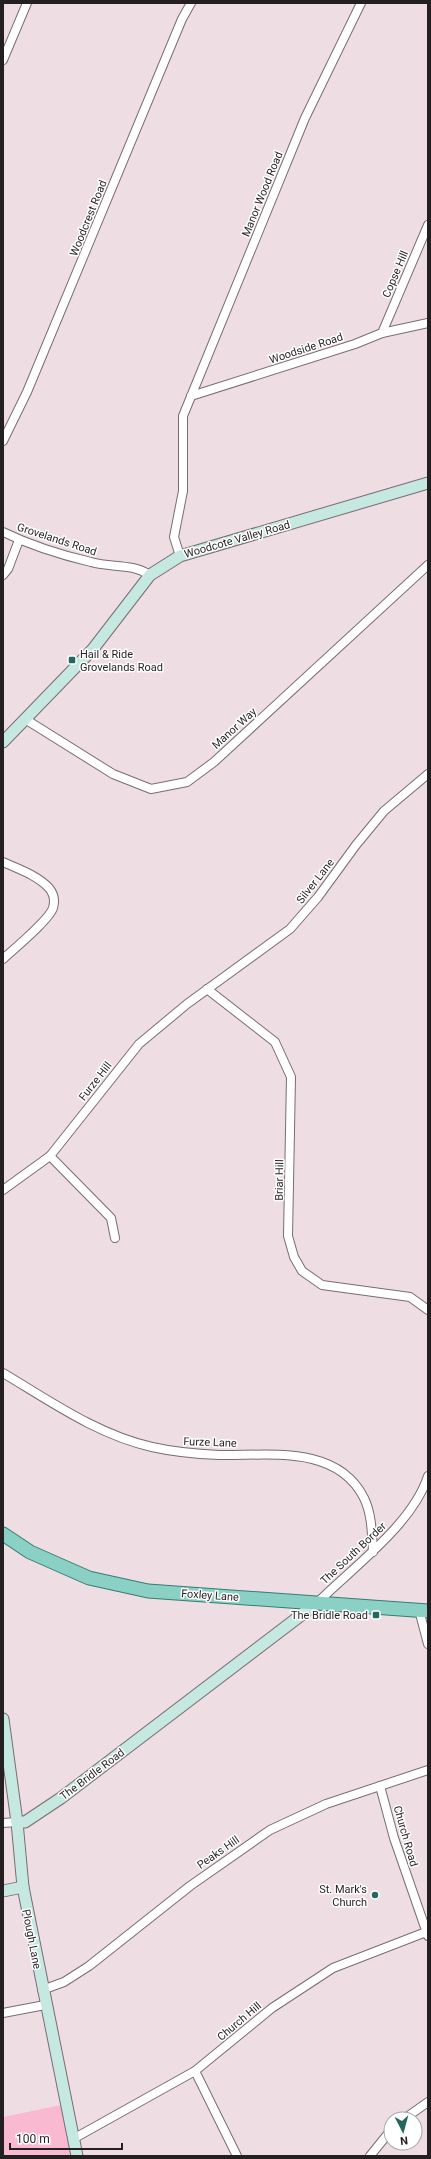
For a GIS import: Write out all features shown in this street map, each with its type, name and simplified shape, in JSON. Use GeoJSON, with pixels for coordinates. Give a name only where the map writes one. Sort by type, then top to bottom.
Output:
{"type":"FeatureCollection","features":[{"type":"Feature","properties":{"kind":"main road","name":"Foxley Lane"},"geometry":{"type":"LineString","coordinates":[[3,1534],[30,1552],[89,1578],[148,1591],[423,1610]]}},
{"type":"Feature","properties":{"kind":"street"},"geometry":{"type":"LineString","coordinates":[[3,60],[27,3]]}},
{"type":"Feature","properties":{"kind":"street","name":"Woodcrest Road"},"geometry":{"type":"LineString","coordinates":[[3,441],[28,392],[182,19],[191,3]]}},
{"type":"Feature","properties":{"kind":"street","name":"Manor Wood Road"},"geometry":{"type":"LineString","coordinates":[[180,556],[174,537],[183,491],[183,416],[305,118],[361,3]]}},
{"type":"Feature","properties":{"kind":"street","name":"Copse Hill"},"geometry":{"type":"LineString","coordinates":[[382,333],[428,225]]}},
{"type":"Feature","properties":{"kind":"street","name":"Woodside Road"},"geometry":{"type":"LineString","coordinates":[[191,396],[355,344],[382,333],[428,323]]}},
{"type":"Feature","properties":{"kind":"street","name":"Woodcote Valley Road"},"geometry":{"type":"LineString","coordinates":[[3,742],[93,649],[150,576],[180,556],[428,483]]}},
{"type":"Feature","properties":{"kind":"street","name":"Grovelands Road"},"geometry":{"type":"LineString","coordinates":[[3,532],[19,540],[91,563],[139,568],[150,576]]}},
{"type":"Feature","properties":{"kind":"street"},"geometry":{"type":"LineString","coordinates":[[3,575],[8,569],[19,540]]}},
{"type":"Feature","properties":{"kind":"street","name":"Manor Way"},"geometry":{"type":"LineString","coordinates":[[25,719],[113,774],[151,789],[187,782],[214,762],[428,565]]}},
{"type":"Feature","properties":{"kind":"street","name":"Silver Lane"},"geometry":{"type":"LineString","coordinates":[[207,989],[290,929],[318,897],[356,845],[380,816],[397,798],[428,774]]}},
{"type":"Feature","properties":{"kind":"street"},"geometry":{"type":"LineString","coordinates":[[3,862],[37,879],[48,887],[54,897],[54,902],[50,914],[3,959]]}},
{"type":"Feature","properties":{"kind":"street","name":"Furze Hill"},"geometry":{"type":"LineString","coordinates":[[3,1190],[50,1156],[138,1044],[207,989]]}},
{"type":"Feature","properties":{"kind":"street","name":"Briar Hill"},"geometry":{"type":"LineString","coordinates":[[207,989],[275,1042],[291,1077],[288,1236],[294,1257],[302,1271],[322,1285],[410,1297],[428,1310]]}},
{"type":"Feature","properties":{"kind":"street"},"geometry":{"type":"LineString","coordinates":[[50,1156],[111,1218],[115,1238]]}},
{"type":"Feature","properties":{"kind":"street","name":"Furze Lane"},"geometry":{"type":"LineString","coordinates":[[3,1374],[98,1428],[140,1444],[184,1452],[290,1454],[319,1461],[332,1467],[350,1480],[365,1499],[369,1512],[373,1552]]}},
{"type":"Feature","properties":{"kind":"street","name":"The South Border"},"geometry":{"type":"LineString","coordinates":[[317,1603],[373,1552],[398,1525],[428,1478]]}},
{"type":"Feature","properties":{"kind":"street","name":"The Bridle Road"},"geometry":{"type":"LineString","coordinates":[[17,1822],[25,1822],[61,1798],[317,1603]]}},
{"type":"Feature","properties":{"kind":"street"},"geometry":{"type":"LineString","coordinates":[[423,1610],[428,1644]]}},
{"type":"Feature","properties":{"kind":"street","name":"Plough Lane"},"geometry":{"type":"LineString","coordinates":[[3,1719],[17,1822],[22,1887],[72,2139],[77,2156]]}},
{"type":"Feature","properties":{"kind":"street","name":"Peaks Hill"},"geometry":{"type":"LineString","coordinates":[[42,1990],[64,1982],[89,1966],[220,1863],[270,1830],[326,1804],[428,1770]]}},
{"type":"Feature","properties":{"kind":"street","name":"Church Road"},"geometry":{"type":"LineString","coordinates":[[380,1786],[394,1838],[427,1935]]}},
{"type":"Feature","properties":{"kind":"street"},"geometry":{"type":"LineString","coordinates":[[3,1823],[17,1822]]}},
{"type":"Feature","properties":{"kind":"street"},"geometry":{"type":"LineString","coordinates":[[3,1891],[22,1887]]}},
{"type":"Feature","properties":{"kind":"street","name":"Church Hill"},"geometry":{"type":"LineString","coordinates":[[72,2139],[195,2071],[272,2008],[333,1968],[427,1935]]}},
{"type":"Feature","properties":{"kind":"street"},"geometry":{"type":"LineString","coordinates":[[3,2013],[45,2005]]}},
{"type":"Feature","properties":{"kind":"street"},"geometry":{"type":"LineString","coordinates":[[195,2071],[237,2156]]}},
{"type":"Feature","properties":{"kind":"street"},"geometry":{"type":"LineString","coordinates":[[415,2111],[428,2102]]}},
{"type":"Feature","properties":{"kind":"street"},"geometry":{"type":"LineString","coordinates":[[370,2156],[383,2140]]}},
{"type":"Feature","properties":{"kind":"shaded area"},"geometry":{"type":"Polygon","coordinates":[[[61,2105],[72,2156],[3,2156],[3,2117],[61,2105]]]}},
{"type":"Feature","properties":{"kind":"place","name":"Hail & Ride Grovelands Road"},"geometry":{"type":"Point","coordinates":[72,660]}},
{"type":"Feature","properties":{"kind":"place","name":"The Bridle Road"},"geometry":{"type":"Point","coordinates":[376,1615]}},
{"type":"Feature","properties":{"kind":"place","name":"St. Mark's Church"},"geometry":{"type":"Point","coordinates":[375,1895]}}]}
